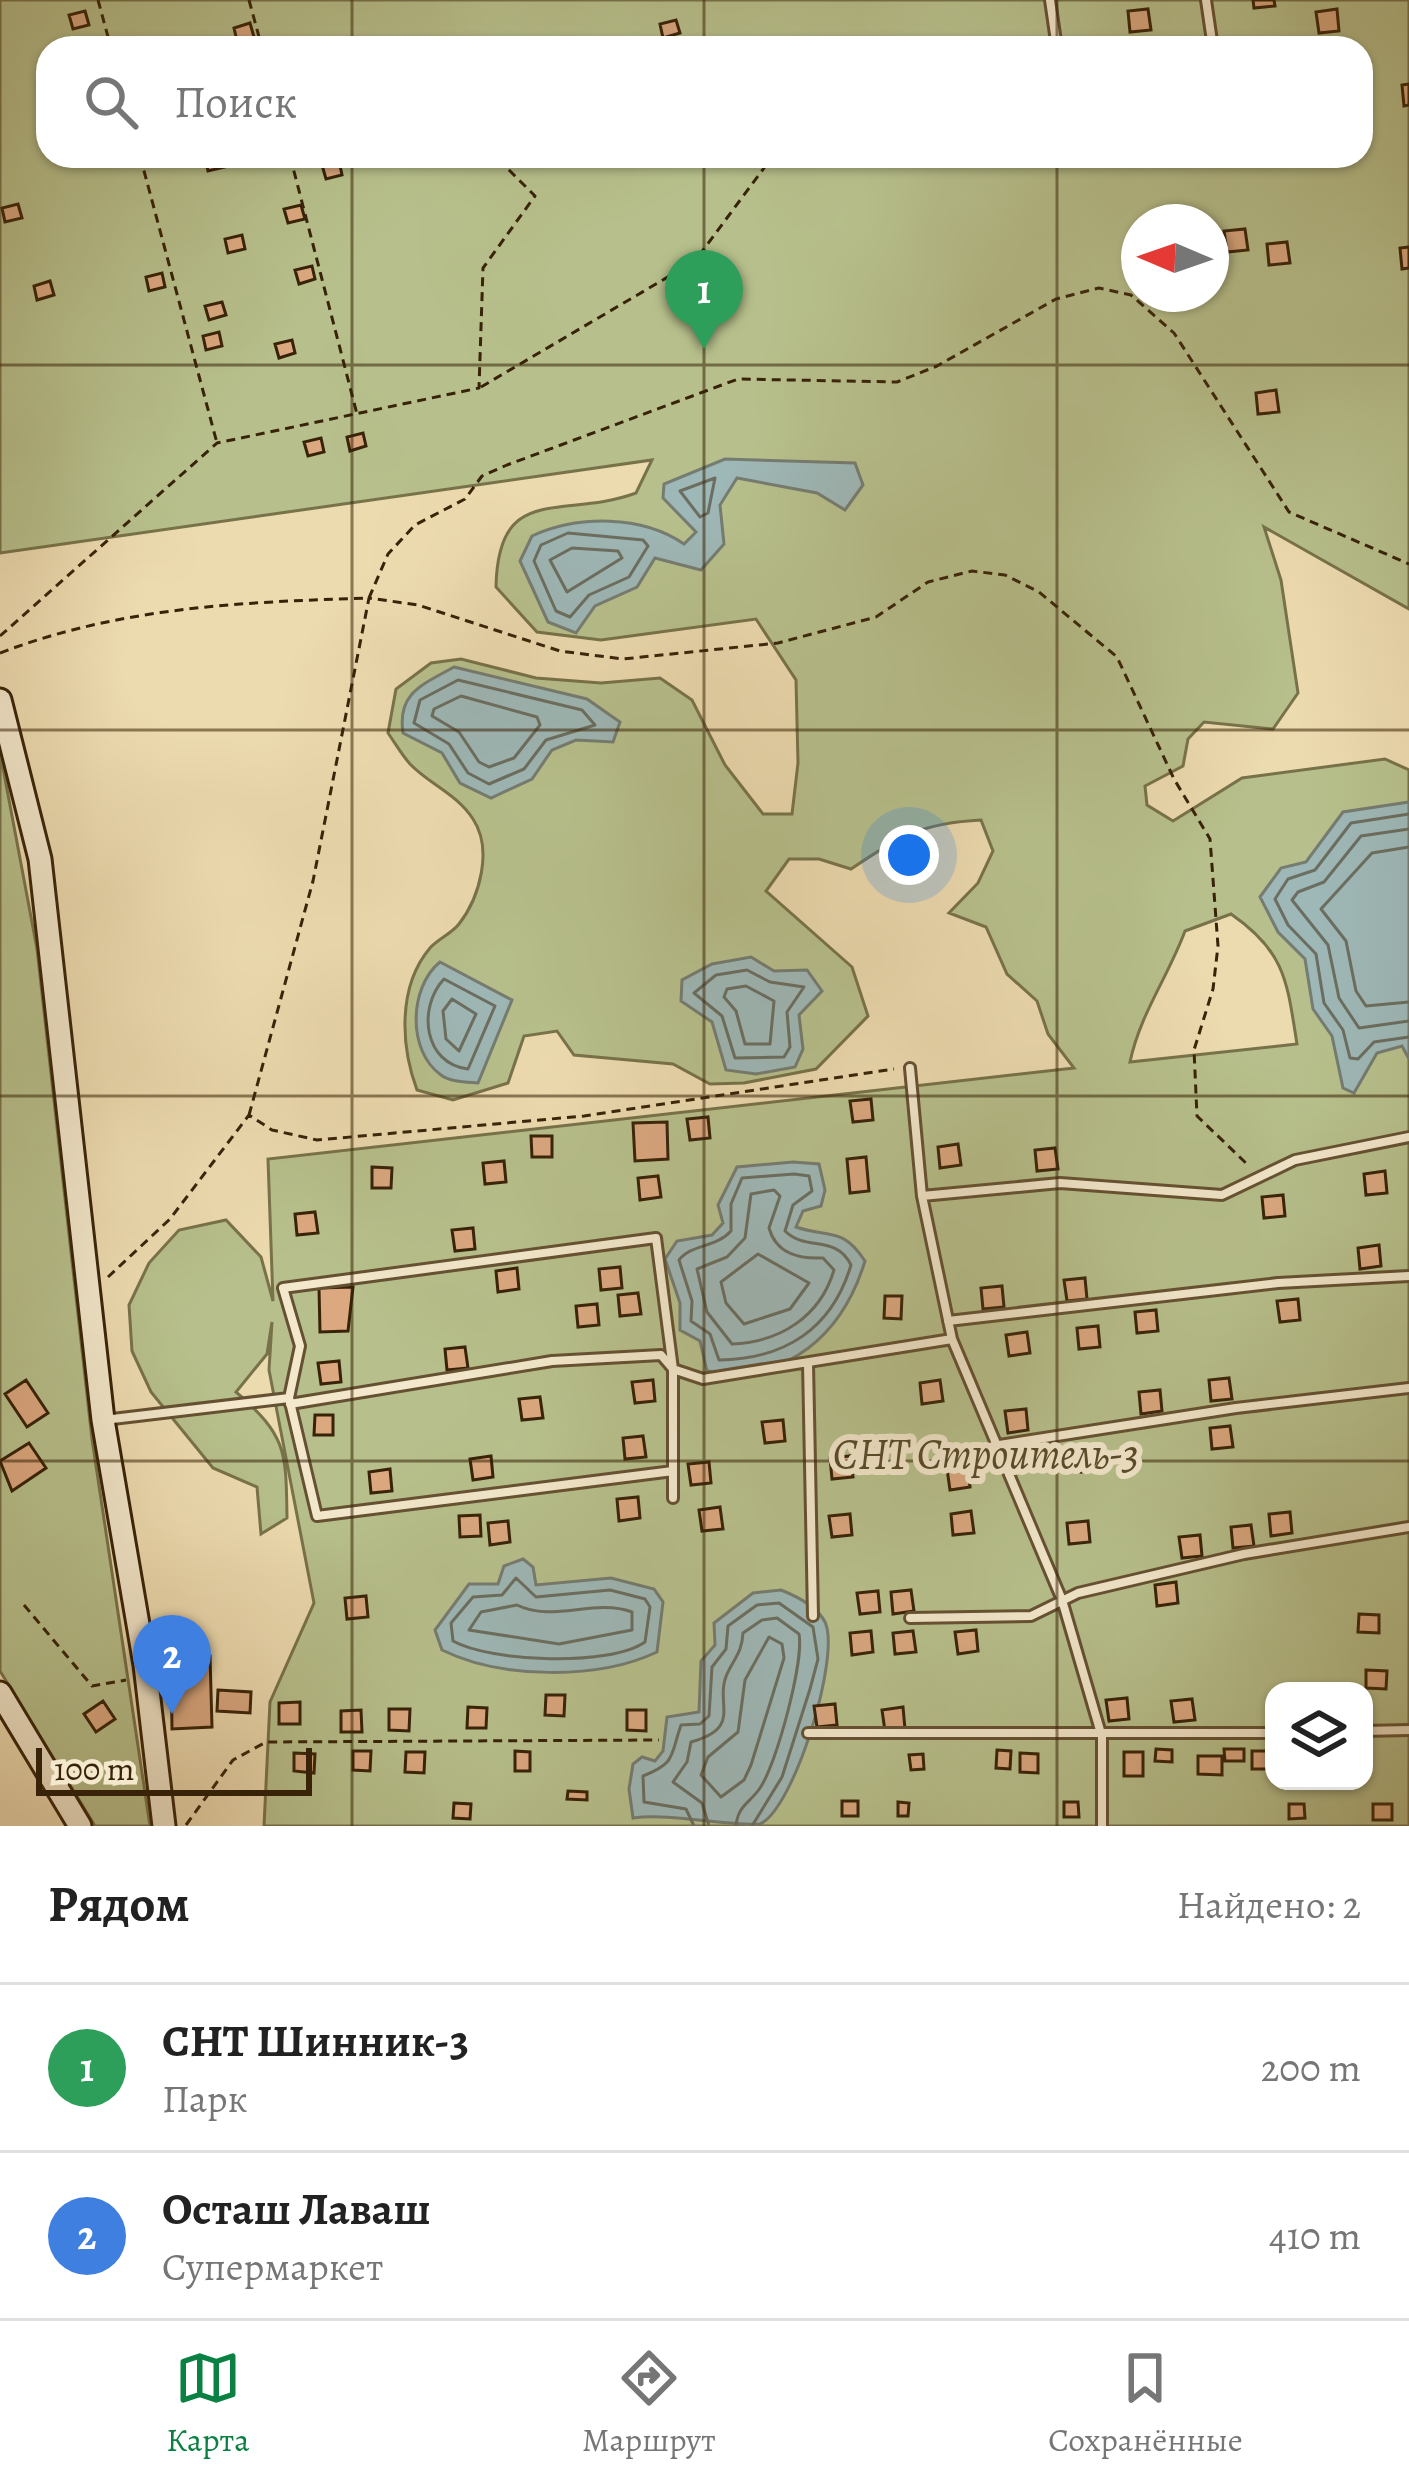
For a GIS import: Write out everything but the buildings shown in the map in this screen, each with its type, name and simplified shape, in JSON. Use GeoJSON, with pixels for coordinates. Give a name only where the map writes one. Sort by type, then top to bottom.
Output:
{"type":"FeatureCollection","features":[{"type":"Feature","properties":{"kind":"street"},"geometry":{"type":"LineString","coordinates":[[0,700],[44,880],[103,1420],[146,1676],[164,1826]]}},
{"type":"Feature","properties":{"kind":"street"},"geometry":{"type":"LineString","coordinates":[[0,1694],[80,1826]]}},
{"type":"Feature","properties":{"kind":"lane"},"geometry":{"type":"LineString","coordinates":[[1050,0],[1055,36]]}},
{"type":"Feature","properties":{"kind":"lane"},"geometry":{"type":"LineString","coordinates":[[1206,0],[1211,36]]}},
{"type":"Feature","properties":{"kind":"lane"},"geometry":{"type":"LineString","coordinates":[[910,1068],[922,1196],[952,1339],[993,1446],[1062,1600],[1102,1737],[1102,1826]]}},
{"type":"Feature","properties":{"kind":"lane"},"geometry":{"type":"LineString","coordinates":[[922,1196],[1060,1183],[1222,1195],[1295,1160],[1409,1137]]}},
{"type":"Feature","properties":{"kind":"lane"},"geometry":{"type":"LineString","coordinates":[[673,1471],[317,1516],[289,1401],[300,1346],[283,1288],[656,1238],[673,1369],[673,1471],[673,1498]]}},
{"type":"Feature","properties":{"kind":"lane"},"geometry":{"type":"LineString","coordinates":[[948,1321],[1278,1283],[1409,1276]]}},
{"type":"Feature","properties":{"kind":"lane"},"geometry":{"type":"LineString","coordinates":[[103,1420],[289,1401],[552,1361],[662,1354],[673,1369],[703,1378],[952,1339]]}},
{"type":"Feature","properties":{"kind":"lane"},"geometry":{"type":"LineString","coordinates":[[808,1363],[813,1616]]}},
{"type":"Feature","properties":{"kind":"lane"},"geometry":{"type":"LineString","coordinates":[[993,1446],[1236,1408],[1409,1388]]}},
{"type":"Feature","properties":{"kind":"lane"},"geometry":{"type":"LineString","coordinates":[[910,1618],[1031,1616],[1062,1600],[1244,1554],[1409,1527]]}},
{"type":"Feature","properties":{"kind":"lane"},"geometry":{"type":"LineString","coordinates":[[1373,1731],[1409,1730]]}},
{"type":"Feature","properties":{"kind":"lane"},"geometry":{"type":"LineString","coordinates":[[808,1733],[1102,1737],[1265,1733]]}},
{"type":"Feature","properties":{"kind":"path"},"geometry":{"type":"LineString","coordinates":[[98,0],[108,36]]}},
{"type":"Feature","properties":{"kind":"path"},"geometry":{"type":"LineString","coordinates":[[249,0],[259,36]]}},
{"type":"Feature","properties":{"kind":"path"},"geometry":{"type":"LineString","coordinates":[[143,168],[217,443]]}},
{"type":"Feature","properties":{"kind":"path"},"geometry":{"type":"LineString","coordinates":[[293,168],[357,414]]}},
{"type":"Feature","properties":{"kind":"path"},"geometry":{"type":"LineString","coordinates":[[479,388],[483,268],[535,196],[506,168]]}},
{"type":"Feature","properties":{"kind":"path"},"geometry":{"type":"LineString","coordinates":[[0,636],[217,443],[479,388],[695,261],[764,168]]}},
{"type":"Feature","properties":{"kind":"path"},"geometry":{"type":"LineString","coordinates":[[89,1295],[170,1219],[248,1115],[313,881],[369,598],[388,554],[415,525],[465,499],[482,476],[738,379],[897,382],[938,366],[1056,299],[1099,288],[1131,295],[1174,333],[1289,512],[1409,564]]}},
{"type":"Feature","properties":{"kind":"path"},"geometry":{"type":"LineString","coordinates":[[0,653],[121,616],[232,603],[369,598],[418,605],[560,651],[623,659],[778,643],[876,617],[928,582],[972,571],[1005,574],[1039,592],[1117,657],[1174,779],[1210,839],[1219,946],[1213,989],[1194,1050],[1197,1116],[1264,1178]]}},
{"type":"Feature","properties":{"kind":"path"},"geometry":{"type":"LineString","coordinates":[[248,1115],[272,1130],[317,1140],[584,1116],[910,1068]]}},
{"type":"Feature","properties":{"kind":"path"},"geometry":{"type":"LineString","coordinates":[[24,1605],[92,1686],[146,1676]]}},
{"type":"Feature","properties":{"kind":"path"},"geometry":{"type":"LineString","coordinates":[[185,1826],[233,1760],[266,1742],[659,1740]]}},
{"type":"Feature","properties":{"kind":"green space","name":"СНТ Строитель-3"},"geometry":{"type":"Polygon","coordinates":[[[0,0],[1409,0],[1409,609],[1264,527],[1281,580],[1298,693],[1273,729],[1204,722],[1188,739],[1183,766],[1145,786],[1147,805],[1173,821],[1242,778],[1385,759],[1409,770],[1409,1826],[264,1826],[270,1702],[314,1603],[269,1370],[272,1322],[267,1354],[236,1392],[265,1421],[284,1460],[287,1518],[261,1534],[257,1487],[213,1468],[151,1392],[132,1351],[129,1305],[149,1263],[179,1230],[226,1220],[261,1257],[273,1301],[268,1159],[1074,1068],[1048,1034],[1037,1001],[1007,974],[986,927],[949,913],[978,883],[993,851],[981,820],[912,833],[851,869],[819,859],[789,859],[766,891],[852,967],[868,1016],[816,1069],[744,1083],[710,1084],[673,1064],[574,1055],[557,1031],[524,1036],[508,1083],[453,1100],[417,1090],[405,1036],[412,981],[430,948],[456,928],[466,913],[478,887],[483,858],[473,819],[410,764],[388,733],[396,689],[431,663],[461,659],[536,678],[601,683],[660,678],[692,700],[725,765],[763,814],[792,814],[798,763],[796,680],[756,619],[601,640],[537,632],[496,587],[508,531],[522,518],[539,510],[636,493],[652,460],[0,553],[0,0]],[[1231,914],[1185,931],[1140,1028],[1130,1062],[1297,1044],[1281,970],[1249,928],[1231,914]]]}},
{"type":"Feature","properties":{"kind":"green space"},"geometry":{"type":"Polygon","coordinates":[[[0,752],[37,949],[92,1439],[150,1826],[95,1826],[0,1671],[0,752]]]}},
{"type":"Feature","properties":{"kind":"water"},"geometry":{"type":"Polygon","coordinates":[[[725,459],[855,463],[863,485],[845,510],[817,493],[737,478],[720,505],[724,544],[701,570],[655,558],[637,587],[595,606],[576,633],[548,622],[520,561],[532,536],[569,524],[610,521],[649,528],[684,544],[696,532],[663,498],[664,484],[725,459]]]}},
{"type":"Feature","properties":{"kind":"water"},"geometry":{"type":"Polygon","coordinates":[[[454,667],[587,699],[620,722],[613,742],[576,740],[552,750],[532,779],[491,798],[460,783],[442,753],[403,733],[408,699],[454,667]]]}},
{"type":"Feature","properties":{"kind":"water"},"geometry":{"type":"Polygon","coordinates":[[[1409,802],[1409,1059],[1402,1046],[1377,1053],[1354,1093],[1343,1088],[1332,1036],[1313,1009],[1305,959],[1278,932],[1260,897],[1281,868],[1306,862],[1343,812],[1409,802]]]}},
{"type":"Feature","properties":{"kind":"water"},"geometry":{"type":"Polygon","coordinates":[[[751,957],[774,971],[807,970],[822,991],[799,1015],[803,1049],[795,1067],[756,1074],[726,1070],[712,1022],[681,1001],[682,980],[712,964],[751,957]]]}},
{"type":"Feature","properties":{"kind":"water"},"geometry":{"type":"Polygon","coordinates":[[[440,962],[512,1000],[478,1083],[445,1077],[422,1051],[418,1002],[422,987],[440,962]]]}},
{"type":"Feature","properties":{"kind":"water"},"geometry":{"type":"Polygon","coordinates":[[[819,1164],[825,1190],[821,1206],[803,1211],[796,1227],[834,1235],[857,1250],[865,1261],[855,1287],[827,1331],[787,1361],[763,1370],[707,1371],[700,1341],[680,1330],[680,1303],[665,1259],[677,1241],[712,1235],[723,1223],[718,1205],[737,1167],[819,1164]]]}},
{"type":"Feature","properties":{"kind":"water"},"geometry":{"type":"Polygon","coordinates":[[[523,1559],[533,1567],[536,1585],[611,1578],[654,1589],[663,1602],[657,1652],[607,1668],[550,1672],[492,1666],[442,1650],[435,1630],[469,1584],[498,1584],[504,1566],[523,1559]]]}},
{"type":"Feature","properties":{"kind":"water"},"geometry":{"type":"Polygon","coordinates":[[[781,1590],[817,1611],[828,1640],[820,1697],[787,1791],[760,1824],[633,1818],[629,1789],[633,1764],[642,1757],[655,1761],[663,1751],[667,1717],[699,1712],[701,1661],[715,1645],[714,1623],[753,1593],[781,1590]]]}},
{"type":"Feature","properties":{"kind":"place","name":"СНТ Шинник-3"},"geometry":{"type":"Point","coordinates":[704,349]}},
{"type":"Feature","properties":{"kind":"place","name":"Осташ Лаваш"},"geometry":{"type":"Point","coordinates":[172,1714]}}]}
